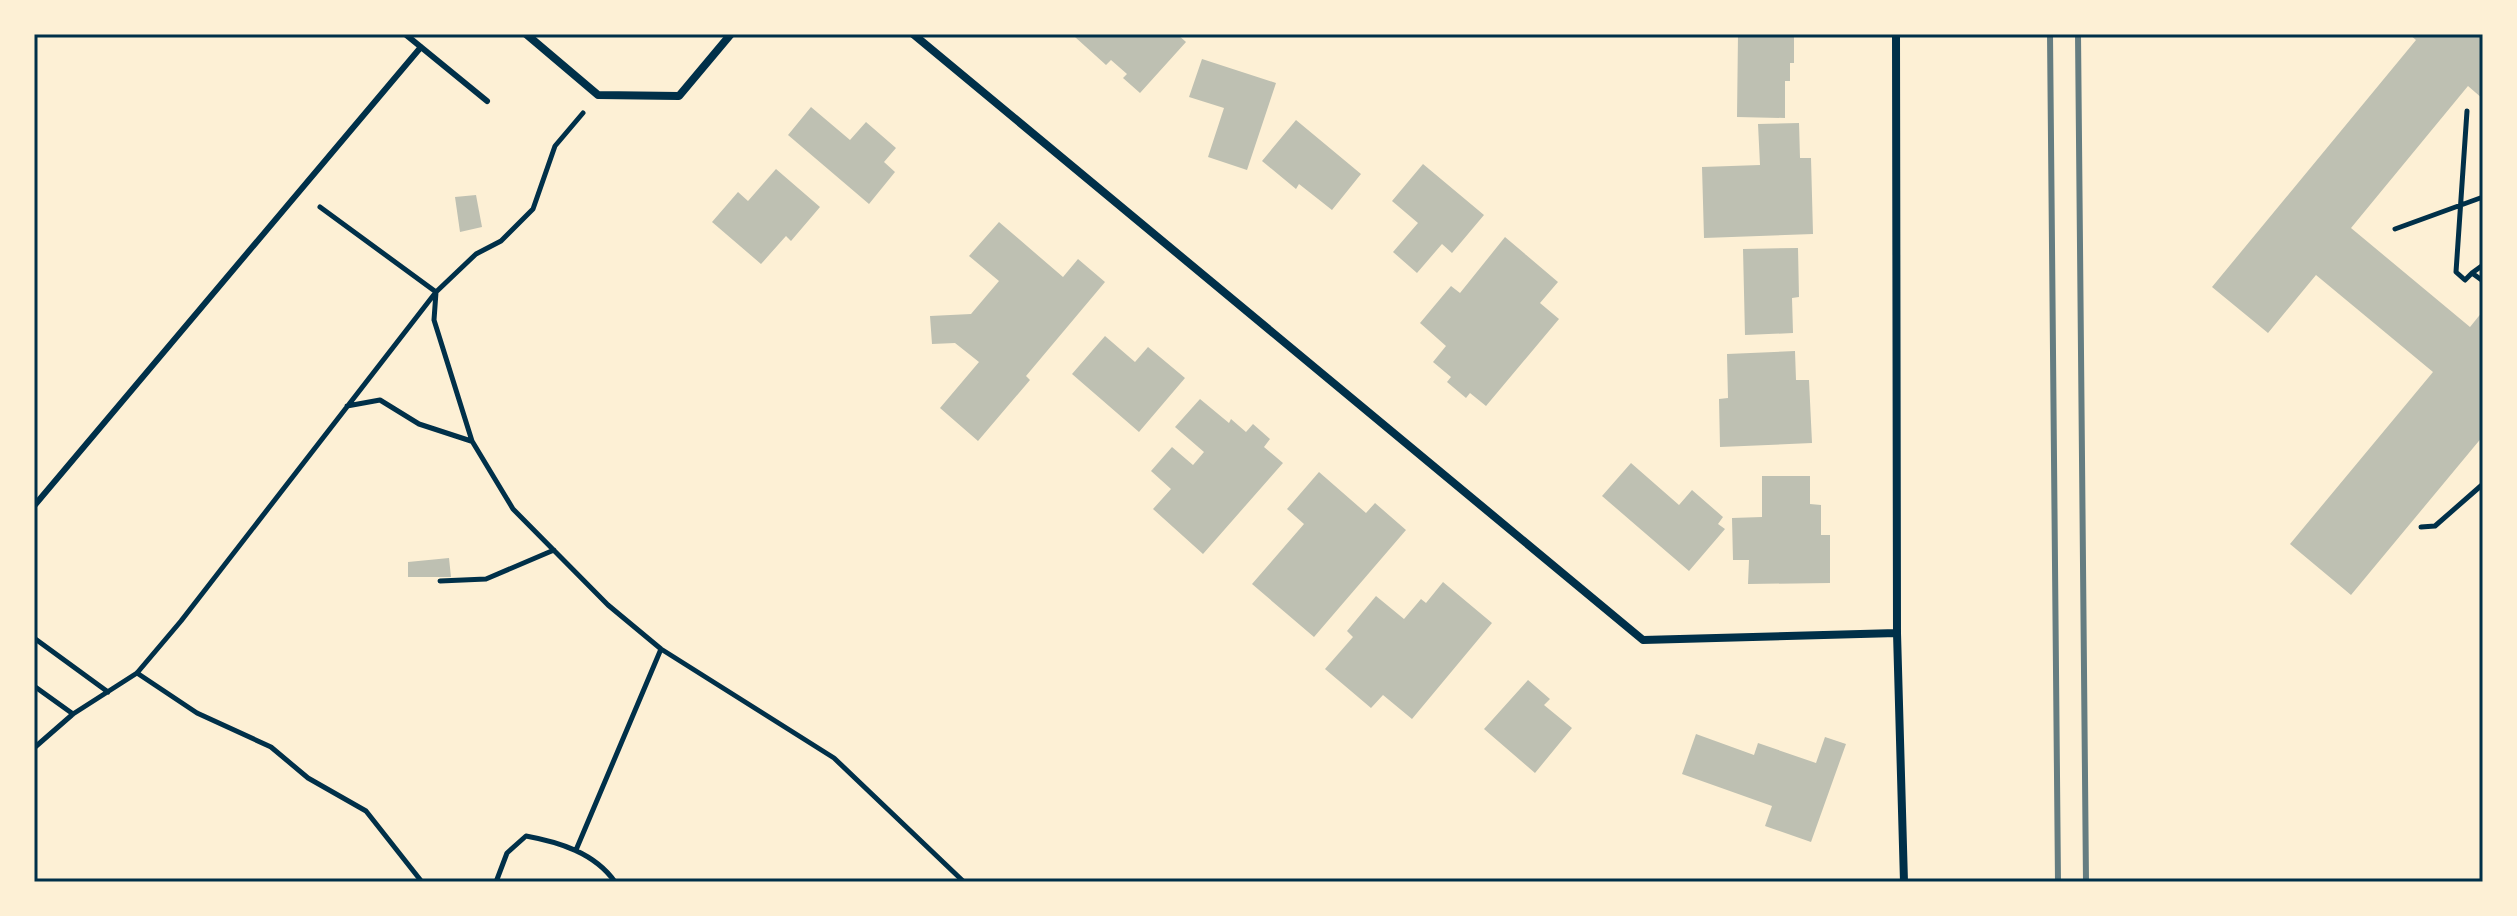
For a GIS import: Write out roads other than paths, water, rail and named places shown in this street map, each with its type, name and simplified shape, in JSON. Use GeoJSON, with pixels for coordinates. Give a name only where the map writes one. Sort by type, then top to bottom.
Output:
{"type":"FeatureCollection","features":[{"type":"Feature","properties":{"kind":"street"},"geometry":{"type":"LineString","coordinates":[[526,34],[598,95],[679,96],[731,34]]}},
{"type":"Feature","properties":{"kind":"street"},"geometry":{"type":"LineString","coordinates":[[913,34],[1643,640],[1897,633]]}},
{"type":"Feature","properties":{"kind":"street"},"geometry":{"type":"LineString","coordinates":[[1896,34],[1897,633],[1904,882]]}},
{"type":"Feature","properties":{"kind":"lane"},"geometry":{"type":"LineString","coordinates":[[405,34],[487,101]]}},
{"type":"Feature","properties":{"kind":"lane"},"geometry":{"type":"LineString","coordinates":[[34,506],[421,47]]}},
{"type":"Feature","properties":{"kind":"railway"},"geometry":{"type":"LineString","coordinates":[[2050,34],[2058,882]]}},
{"type":"Feature","properties":{"kind":"railway"},"geometry":{"type":"LineString","coordinates":[[2078,34],[2086,882]]}}]}
